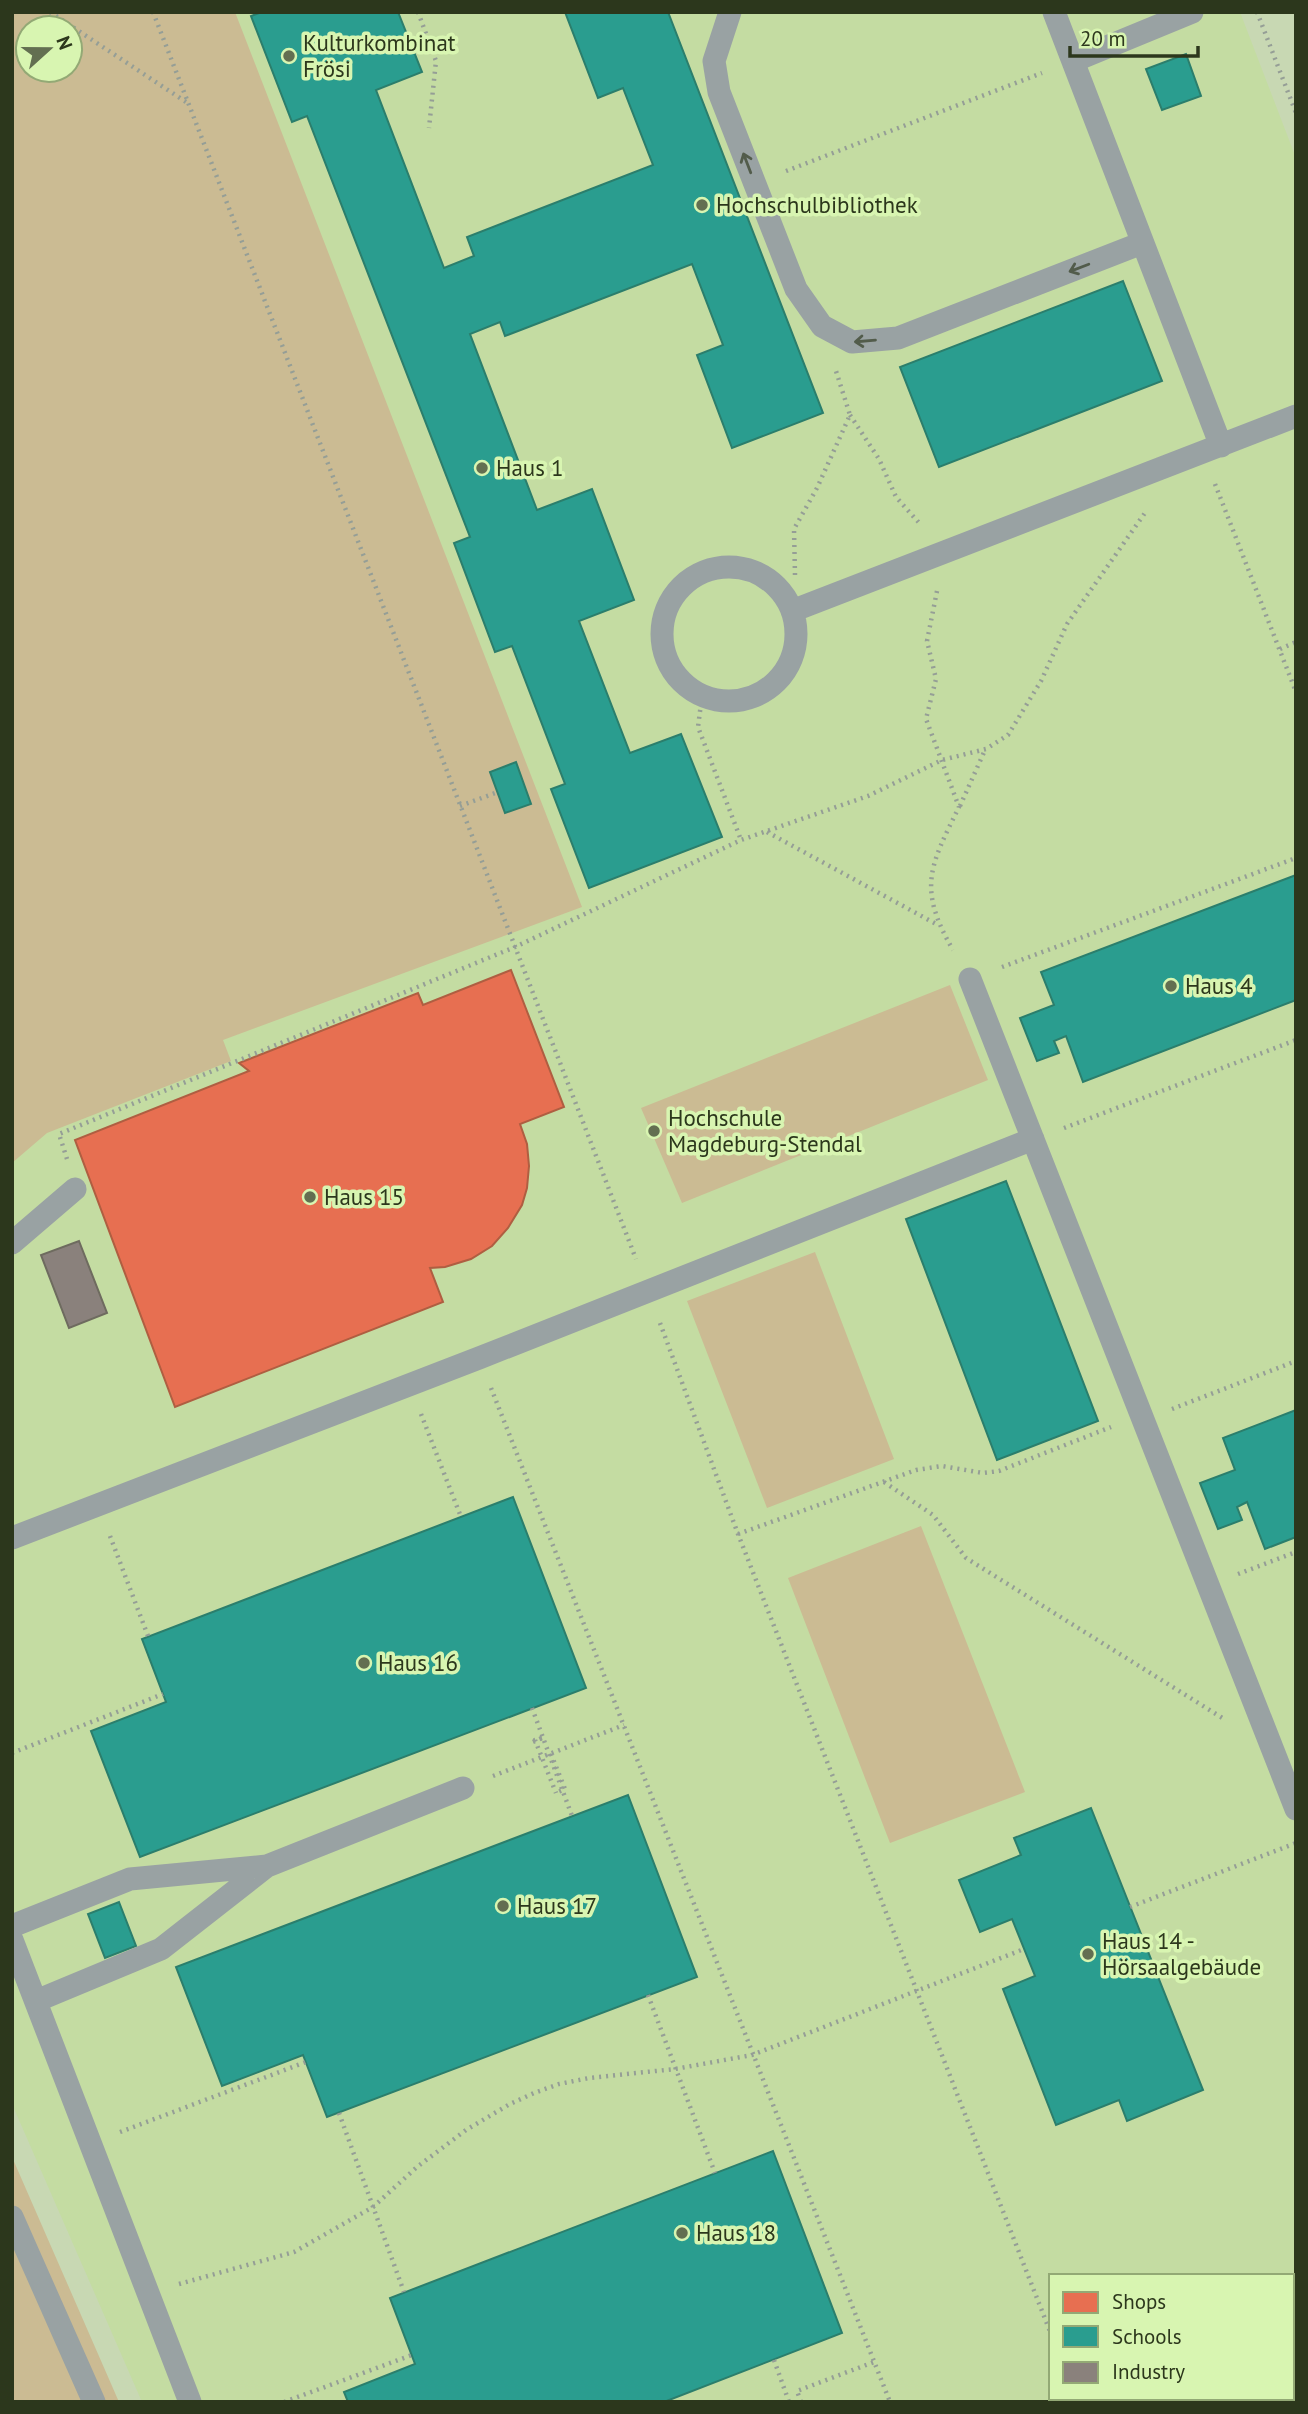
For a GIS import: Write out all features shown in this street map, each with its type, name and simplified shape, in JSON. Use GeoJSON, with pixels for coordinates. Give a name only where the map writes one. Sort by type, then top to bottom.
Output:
{"type":"FeatureCollection","features":[{"type":"Feature","properties":{"kind":"lane"},"geometry":{"type":"LineString","coordinates":[[730,12],[714,61],[719,92],[796,289],[822,326],[852,342],[898,338],[1142,243]]}},
{"type":"Feature","properties":{"kind":"lane"},"geometry":{"type":"LineString","coordinates":[[1054,12],[1142,243],[1202,454]]}},
{"type":"Feature","properties":{"kind":"lane"},"geometry":{"type":"LineString","coordinates":[[1073,61],[1192,12]]}},
{"type":"Feature","properties":{"kind":"lane"},"geometry":{"type":"LineString","coordinates":[[788,603],[944,552],[1296,416]]}},
{"type":"Feature","properties":{"kind":"lane"},"geometry":{"type":"LineString","coordinates":[[728,567],[757,573],[774,583],[788,603],[796,636],[791,662],[776,682],[753,698],[728,702],[702,696],[680,681],[666,659],[662,632],[667,607],[681,586],[705,571],[728,567]]}},
{"type":"Feature","properties":{"kind":"lane"},"geometry":{"type":"LineString","coordinates":[[970,979],[1296,1809]]}},
{"type":"Feature","properties":{"kind":"lane"},"geometry":{"type":"LineString","coordinates":[[12,1538],[479,1358],[1033,1139]]}},
{"type":"Feature","properties":{"kind":"lane"},"geometry":{"type":"LineString","coordinates":[[12,1243],[75,1189]]}},
{"type":"Feature","properties":{"kind":"lane"},"geometry":{"type":"LineString","coordinates":[[12,1926],[130,1879],[267,1866],[463,1788]]}},
{"type":"Feature","properties":{"kind":"lane"},"geometry":{"type":"LineString","coordinates":[[36,2001],[161,1949],[267,1866]]}},
{"type":"Feature","properties":{"kind":"lane"},"geometry":{"type":"LineString","coordinates":[[12,1940],[190,2402]]}},
{"type":"Feature","properties":{"kind":"lane"},"geometry":{"type":"LineString","coordinates":[[12,2217],[94,2402]]}},
{"type":"Feature","properties":{"kind":"path"},"geometry":{"type":"LineString","coordinates":[[50,12],[187,103]]}},
{"type":"Feature","properties":{"kind":"path"},"geometry":{"type":"LineString","coordinates":[[153,12],[648,1291],[738,1534],[1049,2329]]}},
{"type":"Feature","properties":{"kind":"path"},"geometry":{"type":"LineString","coordinates":[[418,12],[436,61],[429,128]]}},
{"type":"Feature","properties":{"kind":"path"},"geometry":{"type":"LineString","coordinates":[[1257,12],[1296,113]]}},
{"type":"Feature","properties":{"kind":"path"},"geometry":{"type":"LineString","coordinates":[[790,170],[1073,61]]}},
{"type":"Feature","properties":{"kind":"path"},"geometry":{"type":"LineString","coordinates":[[822,326],[850,415],[879,458],[895,497],[944,552],[927,641],[936,679],[926,719],[960,807]]}},
{"type":"Feature","properties":{"kind":"path"},"geometry":{"type":"LineString","coordinates":[[788,603],[795,587],[794,529],[817,488],[850,415]]}},
{"type":"Feature","properties":{"kind":"path"},"geometry":{"type":"LineString","coordinates":[[75,1189],[60,1134],[515,947],[741,840],[867,796],[942,760],[986,749],[1007,734],[1041,681],[1067,624],[1202,454],[1296,692]]}},
{"type":"Feature","properties":{"kind":"path"},"geometry":{"type":"LineString","coordinates":[[1280,649],[1296,642]]}},
{"type":"Feature","properties":{"kind":"path"},"geometry":{"type":"LineString","coordinates":[[702,696],[698,727],[741,840]]}},
{"type":"Feature","properties":{"kind":"path"},"geometry":{"type":"LineString","coordinates":[[766,832],[938,925],[930,888],[934,857],[986,749]]}},
{"type":"Feature","properties":{"kind":"path"},"geometry":{"type":"LineString","coordinates":[[460,806],[498,792]]}},
{"type":"Feature","properties":{"kind":"path"},"geometry":{"type":"LineString","coordinates":[[970,979],[1296,858]]}},
{"type":"Feature","properties":{"kind":"path"},"geometry":{"type":"LineString","coordinates":[[1033,1139],[1296,1040]]}},
{"type":"Feature","properties":{"kind":"path"},"geometry":{"type":"LineString","coordinates":[[479,1358],[890,2402]]}},
{"type":"Feature","properties":{"kind":"path"},"geometry":{"type":"LineString","coordinates":[[738,1534],[916,1470],[942,1466],[983,1473],[999,1471],[1296,1362]]}},
{"type":"Feature","properties":{"kind":"path"},"geometry":{"type":"LineString","coordinates":[[409,1384],[461,1517]]}},
{"type":"Feature","properties":{"kind":"path"},"geometry":{"type":"LineString","coordinates":[[884,1482],[933,1515],[966,1558],[1225,1719]]}},
{"type":"Feature","properties":{"kind":"path"},"geometry":{"type":"LineString","coordinates":[[98,1505],[148,1636]]}},
{"type":"Feature","properties":{"kind":"path"},"geometry":{"type":"LineString","coordinates":[[1208,1585],[1296,1552]]}},
{"type":"Feature","properties":{"kind":"path"},"geometry":{"type":"LineString","coordinates":[[12,1753],[163,1694]]}},
{"type":"Feature","properties":{"kind":"path"},"geometry":{"type":"LineString","coordinates":[[531,1709],[572,1816],[542,1738],[531,1709]]}},
{"type":"Feature","properties":{"kind":"path"},"geometry":{"type":"LineString","coordinates":[[463,1788],[624,1725]]}},
{"type":"Feature","properties":{"kind":"path"},"geometry":{"type":"LineString","coordinates":[[534,1741],[542,1738]]}},
{"type":"Feature","properties":{"kind":"path"},"geometry":{"type":"LineString","coordinates":[[534,1741],[555,1793]]}},
{"type":"Feature","properties":{"kind":"path"},"geometry":{"type":"LineString","coordinates":[[534,1741],[555,1793]]}},
{"type":"Feature","properties":{"kind":"path"},"geometry":{"type":"LineString","coordinates":[[551,1754],[565,1789],[555,1793]]}},
{"type":"Feature","properties":{"kind":"path"},"geometry":{"type":"LineString","coordinates":[[555,1793],[562,1791]]}},
{"type":"Feature","properties":{"kind":"path"},"geometry":{"type":"LineString","coordinates":[[1130,1907],[1296,1843]]}},
{"type":"Feature","properties":{"kind":"path"},"geometry":{"type":"LineString","coordinates":[[148,2292],[294,2252],[373,2207],[417,2167],[466,2130],[534,2093],[559,2084],[589,2078],[752,2056],[1024,1949]]}},
{"type":"Feature","properties":{"kind":"path"},"geometry":{"type":"LineString","coordinates":[[648,1995],[715,2173]]}},
{"type":"Feature","properties":{"kind":"path"},"geometry":{"type":"LineString","coordinates":[[91,2143],[306,2062]]}},
{"type":"Feature","properties":{"kind":"path"},"geometry":{"type":"LineString","coordinates":[[339,2112],[404,2292]]}},
{"type":"Feature","properties":{"kind":"path"},"geometry":{"type":"LineString","coordinates":[[284,2402],[412,2356]]}},
{"type":"Feature","properties":{"kind":"path"},"geometry":{"type":"LineString","coordinates":[[774,2360],[789,2402]]}},
{"type":"Feature","properties":{"kind":"path"},"geometry":{"type":"LineString","coordinates":[[801,2402],[797,2391],[874,2362]]}},
{"type":"Feature","properties":{"kind":"shaded area","name":"Hochschule Magdeburg-Stendal"},"geometry":{"type":"Polygon","coordinates":[[[12,12],[1240,12],[1296,158],[1296,2402],[142,2402],[12,2104],[12,12]]]}},
{"type":"Feature","properties":{"kind":"shaded area"},"geometry":{"type":"Polygon","coordinates":[[[12,12],[235,12],[582,907],[223,1040],[231,1061],[47,1133],[12,1163],[12,12]]]}},
{"type":"Feature","properties":{"kind":"shaded area"},"geometry":{"type":"Polygon","coordinates":[[[950,985],[988,1080],[682,1203],[641,1108],[950,985]]]}},
{"type":"Feature","properties":{"kind":"shaded area"},"geometry":{"type":"Polygon","coordinates":[[[815,1252],[894,1459],[767,1508],[687,1301],[815,1252]]]}},
{"type":"Feature","properties":{"kind":"shaded area"},"geometry":{"type":"Polygon","coordinates":[[[921,1526],[1025,1792],[890,1843],[788,1578],[921,1526]]]}},
{"type":"Feature","properties":{"kind":"shaded area"},"geometry":{"type":"Polygon","coordinates":[[[12,2157],[119,2402],[12,2402],[12,2157]]]}},
{"type":"Feature","properties":{"kind":"building: Shops","name":"Haus 15"},"geometry":{"type":"Polygon","coordinates":[[[511,970],[564,1107],[520,1124],[527,1144],[527,1188],[522,1205],[508,1228],[492,1246],[471,1259],[445,1267],[430,1268],[443,1302],[175,1407],[75,1140],[249,1071],[239,1063],[418,993],[423,1005],[511,970]]]}},
{"type":"Feature","properties":{"kind":"building: Schools","name":"Haus 1"},"geometry":{"type":"Polygon","coordinates":[[[262,12],[398,12],[422,72],[376,90],[444,268],[474,256],[467,237],[653,165],[623,88],[598,98],[565,12],[668,12],[823,413],[732,448],[697,355],[723,345],[692,264],[505,336],[500,322],[470,334],[537,510],[592,489],[634,600],[579,621],[630,753],[681,734],[722,837],[589,888],[551,789],[565,784],[512,646],[495,652],[454,543],[470,537],[307,116],[292,122],[251,16],[262,12]]]}},
{"type":"Feature","properties":{"kind":"building: Schools"},"geometry":{"type":"Polygon","coordinates":[[[1186,54],[1201,96],[1162,110],[1146,69],[1186,54]]]}},
{"type":"Feature","properties":{"kind":"building: Schools"},"geometry":{"type":"Polygon","coordinates":[[[1123,281],[1162,381],[939,467],[900,367],[1123,281]]]}},
{"type":"Feature","properties":{"kind":"building: Schools"},"geometry":{"type":"Polygon","coordinates":[[[516,762],[531,804],[505,813],[490,772],[516,762]]]}},
{"type":"Feature","properties":{"kind":"building: Schools","name":"Haus 4"},"geometry":{"type":"Polygon","coordinates":[[[1296,875],[1296,1000],[1083,1082],[1066,1036],[1054,1041],[1059,1053],[1037,1061],[1020,1018],[1054,1005],[1041,972],[1296,875]]]}},
{"type":"Feature","properties":{"kind":"building: Schools"},"geometry":{"type":"Polygon","coordinates":[[[1006,1181],[1098,1421],[997,1460],[906,1219],[1006,1181]]]}},
{"type":"Feature","properties":{"kind":"building: Schools"},"geometry":{"type":"Polygon","coordinates":[[[1296,1410],[1296,1537],[1265,1549],[1247,1502],[1237,1507],[1242,1520],[1218,1529],[1200,1483],[1235,1470],[1223,1438],[1296,1410]]]}},
{"type":"Feature","properties":{"kind":"building: Schools","name":"Haus 16"},"geometry":{"type":"Polygon","coordinates":[[[513,1497],[586,1688],[140,1857],[91,1731],[166,1702],[142,1639],[513,1497]]]}},
{"type":"Feature","properties":{"kind":"building: Schools","name":"Haus 17"},"geometry":{"type":"Polygon","coordinates":[[[628,1795],[697,1977],[327,2117],[303,2055],[222,2086],[176,1967],[628,1795]]]}},
{"type":"Feature","properties":{"kind":"building: Schools","name":"Haus 14 - Hörsaalgebäude"},"geometry":{"type":"Polygon","coordinates":[[[1091,1808],[1203,2090],[1127,2121],[1119,2100],[1056,2125],[1003,1989],[1035,1976],[1012,1919],[980,1932],[959,1880],[1021,1855],[1014,1838],[1091,1808]]]}},
{"type":"Feature","properties":{"kind":"building: Schools"},"geometry":{"type":"Polygon","coordinates":[[[119,1902],[136,1946],[105,1958],[88,1914],[119,1902]]]}},
{"type":"Feature","properties":{"kind":"building: Schools","name":"Haus 18"},"geometry":{"type":"Polygon","coordinates":[[[773,2151],[842,2333],[664,2402],[348,2402],[344,2392],[415,2364],[390,2298],[773,2151]]]}},
{"type":"Feature","properties":{"kind":"building: Industry"},"geometry":{"type":"Polygon","coordinates":[[[79,1241],[107,1313],[69,1328],[41,1255],[79,1241]]]}},
{"type":"Feature","properties":{"kind":"place","name":"Kulturkombinat Frösi"},"geometry":{"type":"Point","coordinates":[289,56]}},
{"type":"Feature","properties":{"kind":"place","name":"Hochschulbibliothek"},"geometry":{"type":"Point","coordinates":[702,205]}},
{"type":"Feature","properties":{"kind":"place","name":"Haus 1"},"geometry":{"type":"Point","coordinates":[482,468]}},
{"type":"Feature","properties":{"kind":"place","name":"Haus 4"},"geometry":{"type":"Point","coordinates":[1171,986]}},
{"type":"Feature","properties":{"kind":"place","name":"Hochschule Magdeburg-Stendal"},"geometry":{"type":"Point","coordinates":[654,1131]}},
{"type":"Feature","properties":{"kind":"place","name":"Haus 15"},"geometry":{"type":"Point","coordinates":[310,1197]}},
{"type":"Feature","properties":{"kind":"place","name":"Haus 16"},"geometry":{"type":"Point","coordinates":[364,1663]}},
{"type":"Feature","properties":{"kind":"place","name":"Haus 17"},"geometry":{"type":"Point","coordinates":[503,1906]}},
{"type":"Feature","properties":{"kind":"place","name":"Haus 14 - Hörsaalgebäude"},"geometry":{"type":"Point","coordinates":[1088,1954]}},
{"type":"Feature","properties":{"kind":"place","name":"Haus 18"},"geometry":{"type":"Point","coordinates":[682,2233]}}]}
